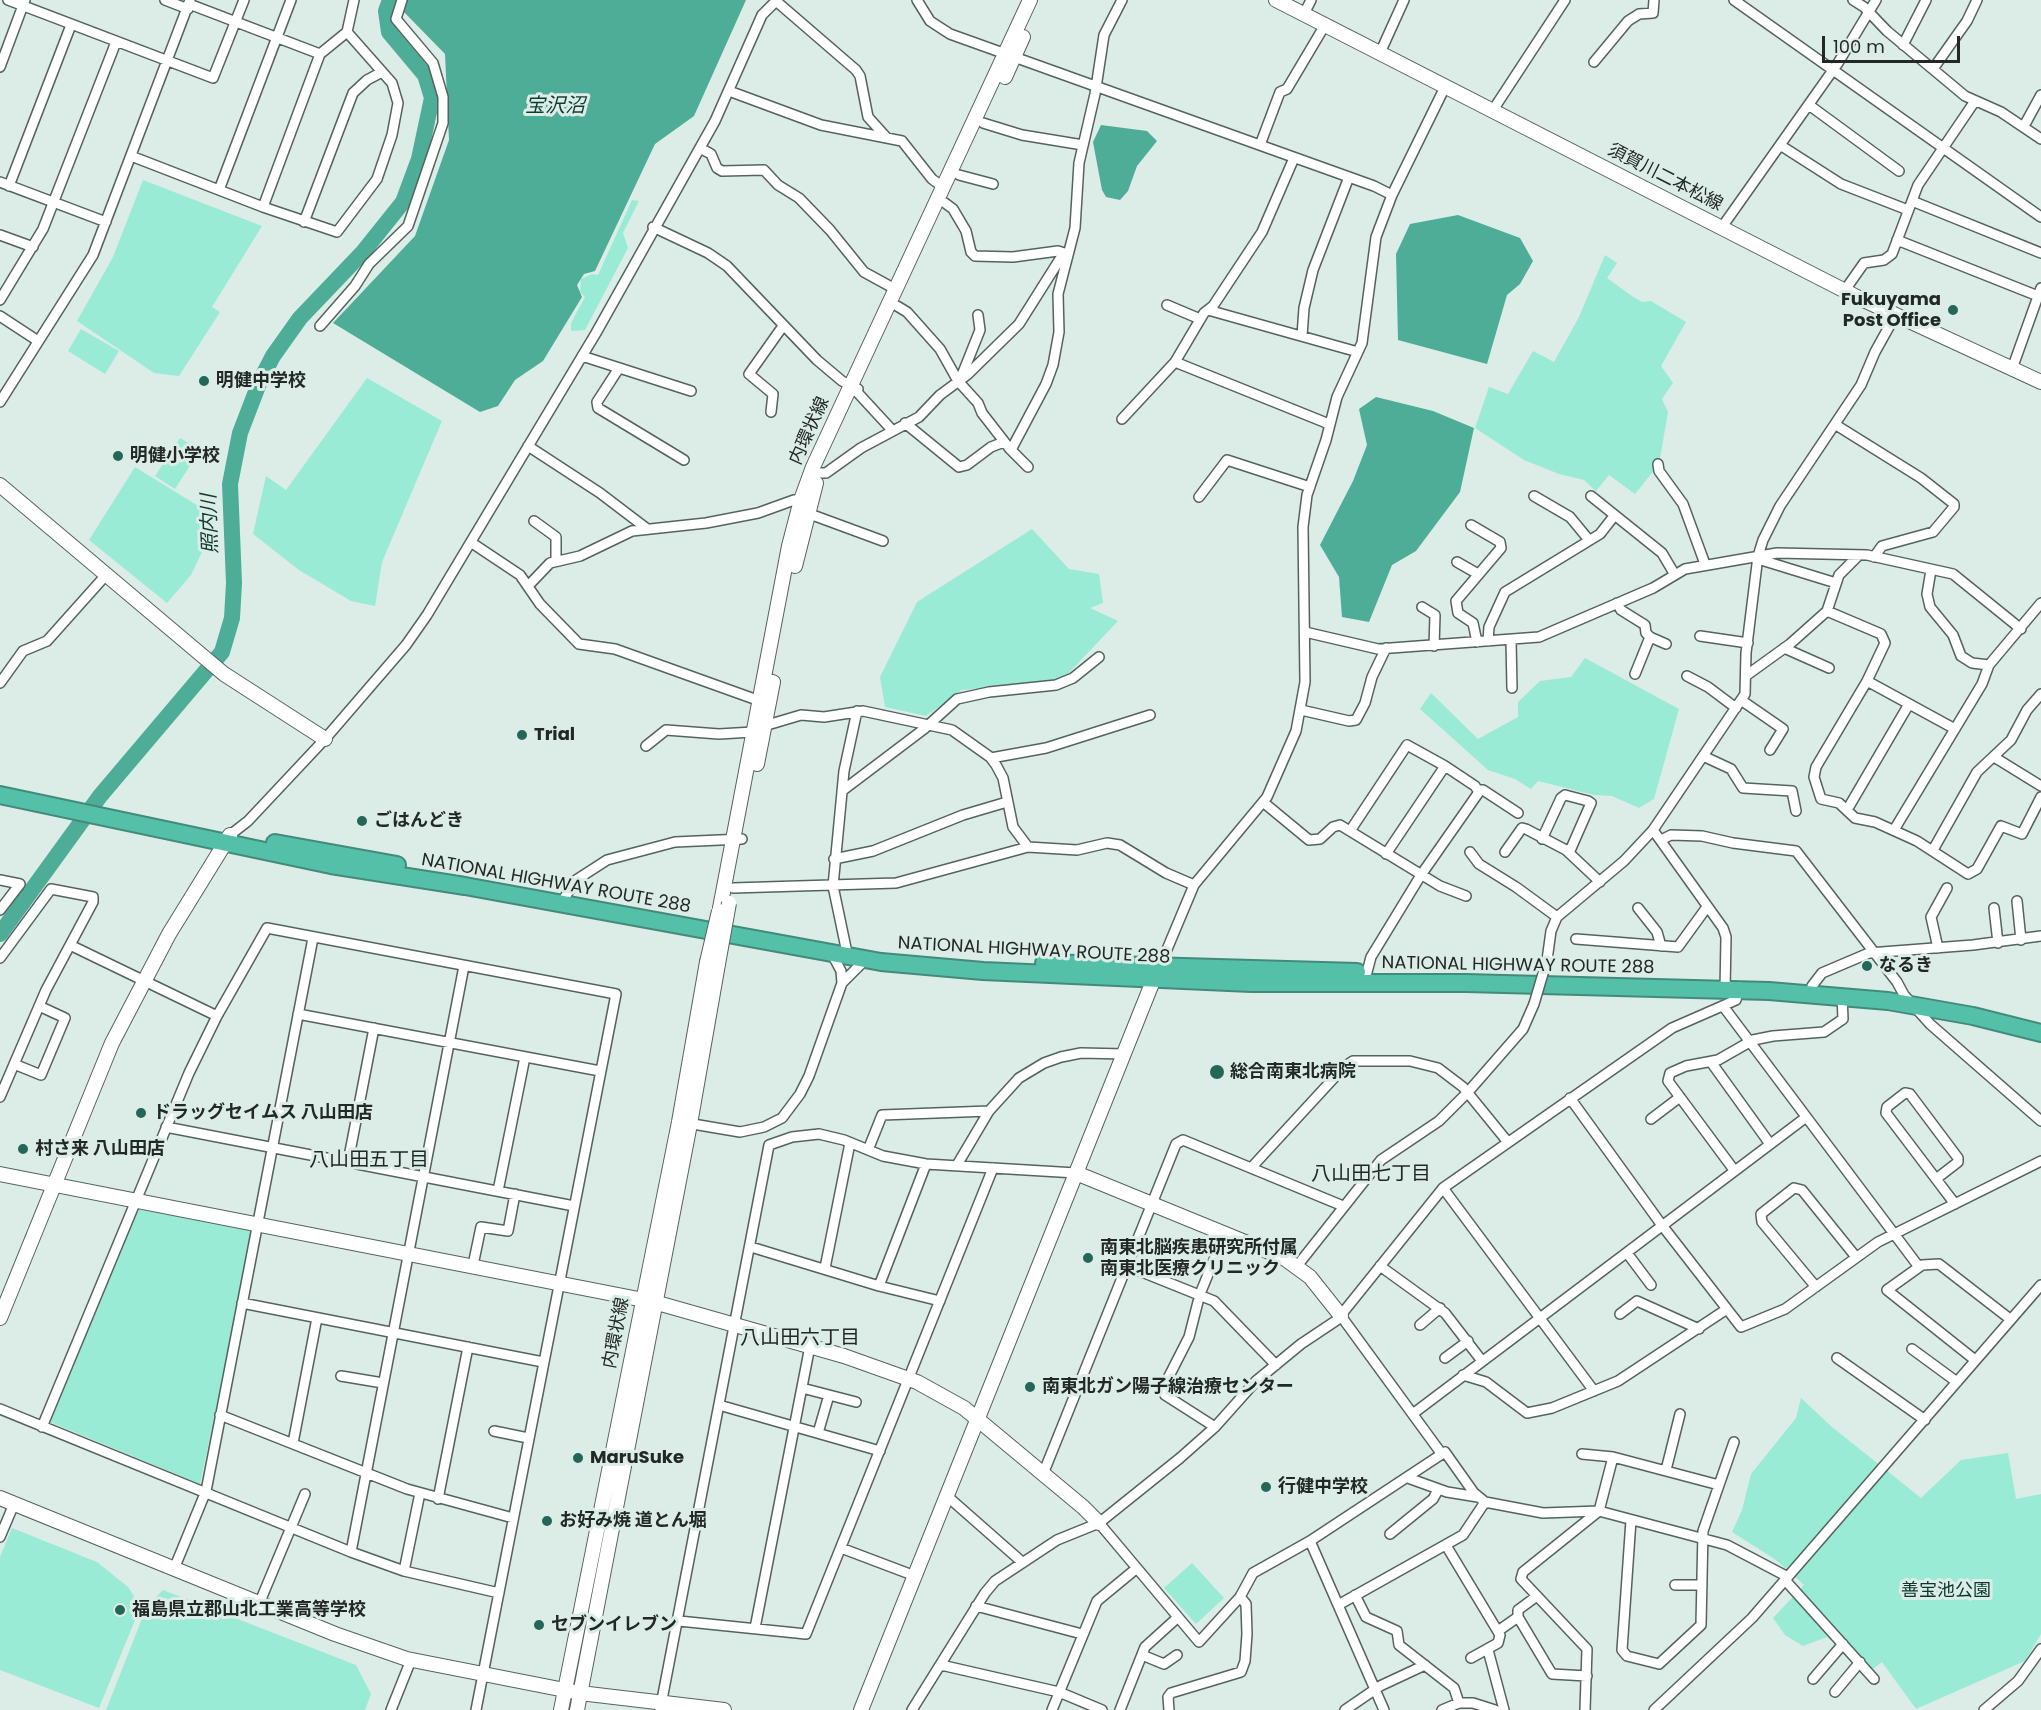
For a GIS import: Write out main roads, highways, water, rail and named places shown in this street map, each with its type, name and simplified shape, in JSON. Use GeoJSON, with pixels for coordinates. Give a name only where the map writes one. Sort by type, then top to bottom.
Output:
{"type":"FeatureCollection","features":[{"type":"Feature","properties":{"kind":"highway","name":"NATIONAL HIGHWAY ROUTE 288"},"geometry":{"type":"LineString","coordinates":[[0,787],[227,839],[839,951],[1157,972],[1251,983],[1466,983],[1731,991],[1812,986],[1908,1000],[2041,1025]]}},
{"type":"Feature","properties":{"kind":"highway","name":"NATIONAL HIGHWAY ROUTE 288"},"geometry":{"type":"LineString","coordinates":[[0,795],[71,805]]}},
{"type":"Feature","properties":{"kind":"highway","name":"NATIONAL HIGHWAY ROUTE 288"},"geometry":{"type":"LineString","coordinates":[[839,951],[865,959],[983,971],[1367,972],[1908,1000],[2041,1033]]}},
{"type":"Feature","properties":{"kind":"water","name":"宝沢沼"},"geometry":{"type":"Polygon","coordinates":[[[407,0],[746,0],[694,116],[655,144],[595,271],[584,274],[577,285],[582,297],[543,361],[515,380],[498,406],[480,412],[333,323],[415,236],[449,140],[445,54],[403,11],[407,0]]]}},
{"type":"Feature","properties":{"kind":"water"},"geometry":{"type":"Polygon","coordinates":[[[1101,125],[1147,131],[1157,141],[1137,166],[1128,191],[1120,200],[1106,197],[1102,190],[1093,142],[1101,125]]]}},
{"type":"Feature","properties":{"kind":"water"},"geometry":{"type":"Polygon","coordinates":[[[1458,215],[1520,238],[1533,261],[1520,284],[1507,295],[1487,364],[1398,340],[1396,254],[1410,224],[1458,215]]]}},
{"type":"Feature","properties":{"kind":"water"},"geometry":{"type":"Polygon","coordinates":[[[1376,397],[1433,411],[1474,428],[1460,492],[1416,551],[1392,565],[1369,622],[1342,617],[1339,577],[1320,545],[1353,481],[1367,445],[1359,409],[1376,397]]]}},
{"type":"Feature","properties":{"kind":"waterway","name":"照内川"},"geometry":{"type":"LineString","coordinates":[[0,934],[100,796],[222,652],[232,618],[234,583],[230,484],[240,433],[260,381],[273,356],[300,318],[363,252],[403,202],[419,159],[432,98],[425,75],[389,32],[386,11],[390,0]]}},
{"type":"Feature","properties":{"kind":"place","name":"Fukuyama Post Office"},"geometry":{"type":"Point","coordinates":[1953,310]}},
{"type":"Feature","properties":{"kind":"place","name":"明健中学校"},"geometry":{"type":"Point","coordinates":[204,381]}},
{"type":"Feature","properties":{"kind":"place","name":"明健小学校"},"geometry":{"type":"Point","coordinates":[118,456]}},
{"type":"Feature","properties":{"kind":"place","name":"Trial"},"geometry":{"type":"Point","coordinates":[522,735]}},
{"type":"Feature","properties":{"kind":"place","name":"ごはんどき"},"geometry":{"type":"Point","coordinates":[362,821]}},
{"type":"Feature","properties":{"kind":"place","name":"なるき"},"geometry":{"type":"Point","coordinates":[1867,966]}},
{"type":"Feature","properties":{"kind":"place","name":"総合南東北病院"},"geometry":{"type":"Point","coordinates":[1217,1072]}},
{"type":"Feature","properties":{"kind":"place","name":"ドラッグセイムス 八山田店"},"geometry":{"type":"Point","coordinates":[141,1113]}},
{"type":"Feature","properties":{"kind":"place","name":"村さ来 八山田店"},"geometry":{"type":"Point","coordinates":[23,1149]}},
{"type":"Feature","properties":{"kind":"place","name":"南東北脳疾患研究所付属 南東北医療クリニック"},"geometry":{"type":"Point","coordinates":[1088,1258]}},
{"type":"Feature","properties":{"kind":"place","name":"南東北ガン陽子線治療センター"},"geometry":{"type":"Point","coordinates":[1030,1387]}},
{"type":"Feature","properties":{"kind":"place","name":"MaruSuke"},"geometry":{"type":"Point","coordinates":[578,1458]}},
{"type":"Feature","properties":{"kind":"place","name":"行健中学校"},"geometry":{"type":"Point","coordinates":[1266,1487]}},
{"type":"Feature","properties":{"kind":"place","name":"お好み焼 道とん堀"},"geometry":{"type":"Point","coordinates":[547,1521]}},
{"type":"Feature","properties":{"kind":"place","name":"福島県立郡山北工業高等学校"},"geometry":{"type":"Point","coordinates":[120,1610]}},
{"type":"Feature","properties":{"kind":"place","name":"セブンイレブン"},"geometry":{"type":"Point","coordinates":[539,1625]}},
{"type":"Feature","properties":{"kind":"district","name":"八山田五丁目"},"geometry":{"type":"Point","coordinates":[369,1161]}},
{"type":"Feature","properties":{"kind":"district","name":"八山田七丁目"},"geometry":{"type":"Point","coordinates":[1371,1175]}},
{"type":"Feature","properties":{"kind":"district","name":"八山田六丁目"},"geometry":{"type":"Point","coordinates":[800,1339]}},
{"type":"Feature","properties":{"kind":"park label","name":"善宝池公園"},"geometry":{"type":"Point","coordinates":[1946,1591]}}]}
